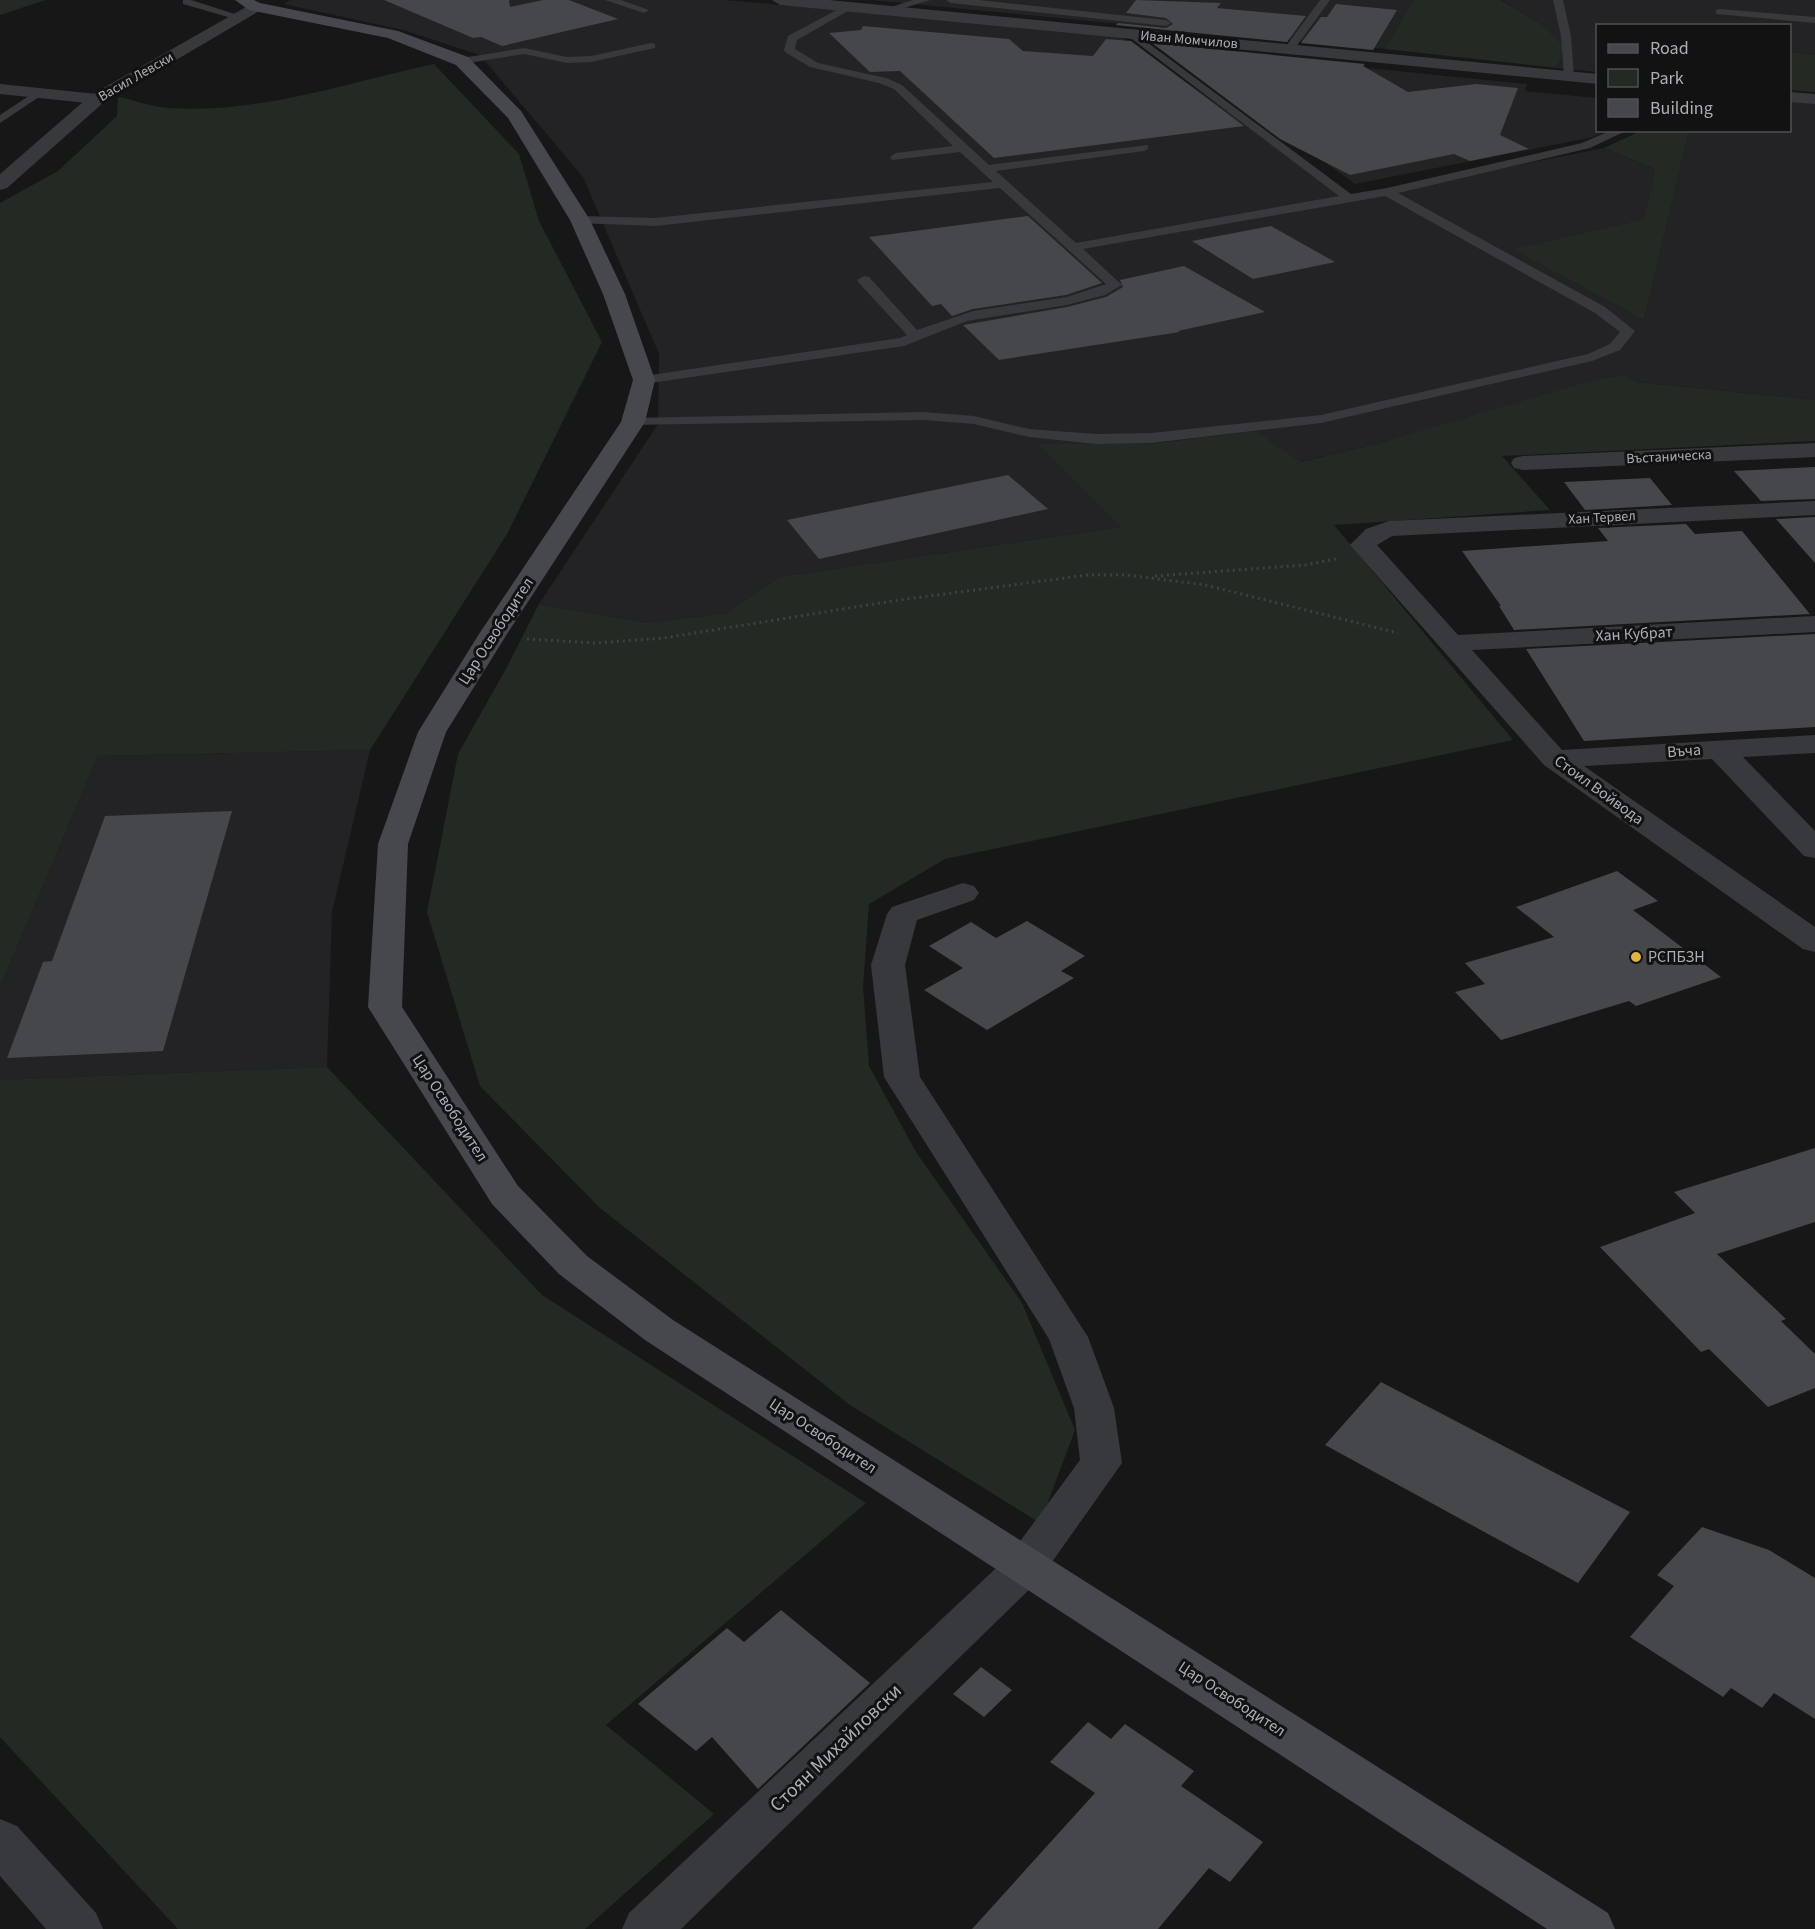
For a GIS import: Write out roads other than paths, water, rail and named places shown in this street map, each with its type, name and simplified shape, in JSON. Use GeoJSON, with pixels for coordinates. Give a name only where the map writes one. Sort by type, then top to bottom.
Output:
{"type":"FeatureCollection","features":[{"type":"Feature","properties":{"kind":"main road"},"geometry":{"type":"LineString","coordinates":[[251,6],[392,34],[462,61],[515,115],[580,220],[614,294],[644,380]]}},
{"type":"Feature","properties":{"kind":"main road","name":"Цар Освободител"},"geometry":{"type":"LineString","coordinates":[[644,380],[633,422],[493,634],[432,732],[393,844],[385,1007],[505,1195],[573,1265],[659,1330],[1590,1929]]}},
{"type":"Feature","properties":{"kind":"street","name":"Иван Момчилов"},"geometry":{"type":"LineString","coordinates":[[780,0],[1596,79]]}},
{"type":"Feature","properties":{"kind":"street","name":"Васил Левски"},"geometry":{"type":"LineString","coordinates":[[0,183],[97,99],[251,6]]}},
{"type":"Feature","properties":{"kind":"street"},"geometry":{"type":"LineString","coordinates":[[0,89],[97,99]]}},
{"type":"Feature","properties":{"kind":"street"},"geometry":{"type":"LineString","coordinates":[[1791,97],[1815,99]]}},
{"type":"Feature","properties":{"kind":"street","name":"Въстаническа"},"geometry":{"type":"LineString","coordinates":[[1522,463],[1815,450]]}},
{"type":"Feature","properties":{"kind":"street","name":"Хан Тервел"},"geometry":{"type":"LineString","coordinates":[[1364,545],[1375,534],[1389,529],[1815,508]]}},
{"type":"Feature","properties":{"kind":"street","name":"Стоил Войвода"},"geometry":{"type":"LineString","coordinates":[[1364,545],[1554,759],[1815,942]]}},
{"type":"Feature","properties":{"kind":"street","name":"Хан Кубрат"},"geometry":{"type":"LineString","coordinates":[[1452,643],[1815,624]]}},
{"type":"Feature","properties":{"kind":"street","name":"Въча"},"geometry":{"type":"LineString","coordinates":[[1554,759],[1815,744]]}},
{"type":"Feature","properties":{"kind":"street"},"geometry":{"type":"LineString","coordinates":[[1719,749],[1815,849]]}},
{"type":"Feature","properties":{"kind":"street","name":"Стоян Михайловски"},"geometry":{"type":"LineString","coordinates":[[646,1929],[1025,1567],[1101,1463],[1094,1408],[1068,1336],[902,1077],[888,965],[903,914],[963,893]]}},
{"type":"Feature","properties":{"kind":"street"},"geometry":{"type":"LineString","coordinates":[[0,1841],[78,1929]]}},
{"type":"Feature","properties":{"kind":"lane"},"geometry":{"type":"LineString","coordinates":[[610,0],[644,10]]}},
{"type":"Feature","properties":{"kind":"lane"},"geometry":{"type":"LineString","coordinates":[[951,0],[1166,23]]}},
{"type":"Feature","properties":{"kind":"lane"},"geometry":{"type":"LineString","coordinates":[[1011,7],[1047,0]]}},
{"type":"Feature","properties":{"kind":"lane"},"geometry":{"type":"LineString","coordinates":[[1289,49],[1326,0]]}},
{"type":"Feature","properties":{"kind":"lane"},"geometry":{"type":"LineString","coordinates":[[1558,0],[1566,36],[1569,76]]}},
{"type":"Feature","properties":{"kind":"lane"},"geometry":{"type":"LineString","coordinates":[[884,11],[920,1]]}},
{"type":"Feature","properties":{"kind":"lane"},"geometry":{"type":"LineString","coordinates":[[188,2],[251,6]]}},
{"type":"Feature","properties":{"kind":"lane"},"geometry":{"type":"LineString","coordinates":[[644,380],[904,342],[915,336],[980,314],[1096,295],[1115,285],[898,87],[882,80],[814,65],[789,50],[792,38],[850,7]]}},
{"type":"Feature","properties":{"kind":"lane"},"geometry":{"type":"LineString","coordinates":[[1720,12],[1815,20]]}},
{"type":"Feature","properties":{"kind":"lane"},"geometry":{"type":"LineString","coordinates":[[1132,34],[1349,198]]}},
{"type":"Feature","properties":{"kind":"lane"},"geometry":{"type":"LineString","coordinates":[[462,61],[524,51],[567,60],[591,59],[651,46]]}},
{"type":"Feature","properties":{"kind":"lane"},"geometry":{"type":"LineString","coordinates":[[0,120],[38,93]]}},
{"type":"Feature","properties":{"kind":"lane"},"geometry":{"type":"LineString","coordinates":[[1074,247],[1387,192],[1586,146],[1618,132]]}},
{"type":"Feature","properties":{"kind":"lane"},"geometry":{"type":"LineString","coordinates":[[987,169],[1144,147]]}},
{"type":"Feature","properties":{"kind":"lane"},"geometry":{"type":"LineString","coordinates":[[896,157],[963,148]]}},
{"type":"Feature","properties":{"kind":"lane"},"geometry":{"type":"LineString","coordinates":[[580,220],[655,222],[1004,184]]}},
{"type":"Feature","properties":{"kind":"lane"},"geometry":{"type":"LineString","coordinates":[[633,422],[922,416],[974,420],[1029,433],[1096,440],[1150,438],[1321,419],[1592,357],[1615,347],[1628,331],[1600,310],[1387,192]]}},
{"type":"Feature","properties":{"kind":"lane"},"geometry":{"type":"LineString","coordinates":[[864,280],[915,336]]}},
{"type":"Feature","properties":{"kind":"place","name":"РСПБЗН"},"geometry":{"type":"Point","coordinates":[1636,957]}}]}
